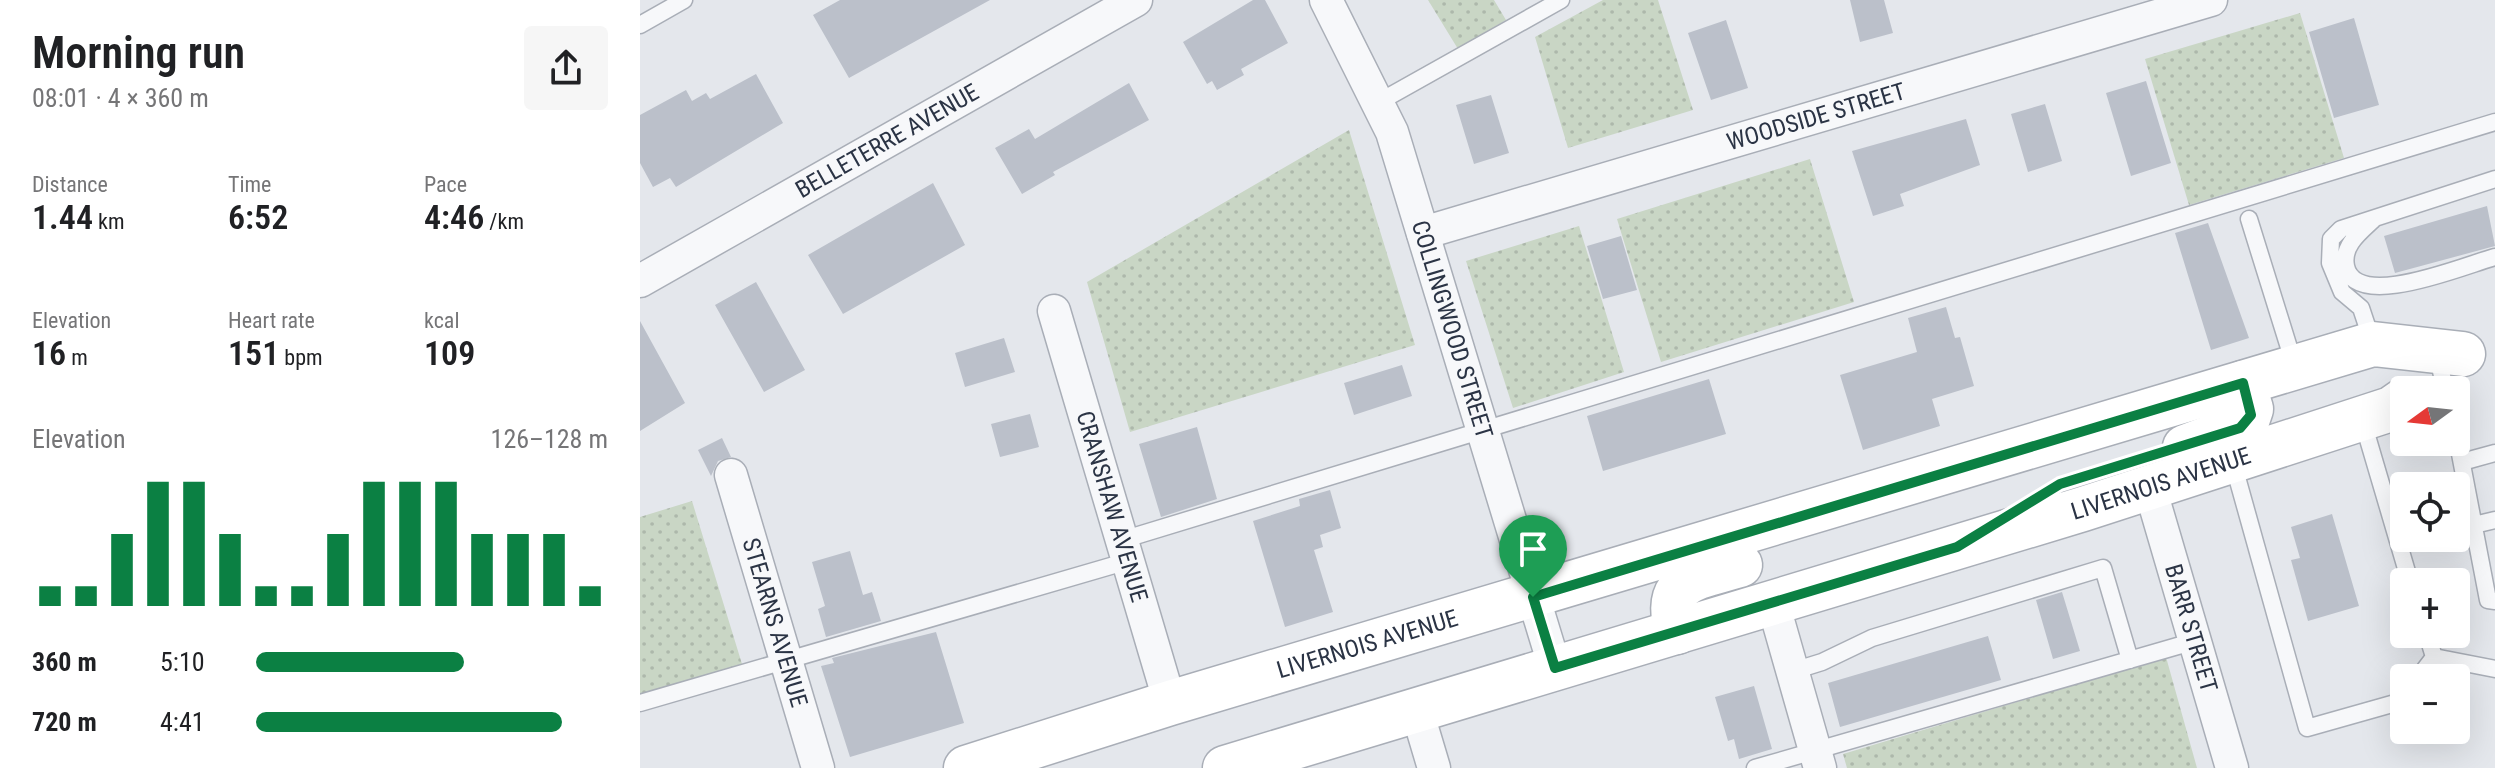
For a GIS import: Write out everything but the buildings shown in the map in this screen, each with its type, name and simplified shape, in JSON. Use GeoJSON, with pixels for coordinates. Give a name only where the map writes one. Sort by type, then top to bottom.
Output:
{"type":"FeatureCollection","features":[{"type":"Feature","properties":{"kind":"main road","name":"LIVERNOIS AVENUE"},"geometry":{"type":"LineString","coordinates":[[966,768],[1170,703],[2373,344],[2452,370]]}},
{"type":"Feature","properties":{"kind":"main road"},"geometry":{"type":"LineString","coordinates":[[1957,547],[2060,484],[2240,428],[2251,415],[2243,383]]}},
{"type":"Feature","properties":{"kind":"main road","name":"LIVERNOIS AVENUE"},"geometry":{"type":"LineString","coordinates":[[1225,768],[2150,488],[2390,409]]}},
{"type":"Feature","properties":{"kind":"main road"},"geometry":{"type":"LineString","coordinates":[[1677,632],[1671,611],[1673,598],[1676,591],[1698,577],[1933,506],[2037,445]]}},
{"type":"Feature","properties":{"kind":"street","name":"BELLETERRE AVENUE"},"geometry":{"type":"LineString","coordinates":[[640,281],[1136,0]]}},
{"type":"Feature","properties":{"kind":"street","name":"COLLINGWOOD STREET"},"geometry":{"type":"LineString","coordinates":[[1326,0],[1379,102],[1423,233],[1555,668]]}},
{"type":"Feature","properties":{"kind":"street","name":"WOODSIDE STREET"},"geometry":{"type":"LineString","coordinates":[[1423,233],[2211,0]]}},
{"type":"Feature","properties":{"kind":"street","name":"CRANSHAW AVENUE"},"geometry":{"type":"LineString","coordinates":[[1054,311],[1170,703]]}},
{"type":"Feature","properties":{"kind":"street","name":"STEARNS AVENUE"},"geometry":{"type":"LineString","coordinates":[[731,475],[818,768]]}},
{"type":"Feature","properties":{"kind":"street","name":"BARR STREET"},"geometry":{"type":"LineString","coordinates":[[2150,488],[2232,768]]}},
{"type":"Feature","properties":{"kind":"street"},"geometry":{"type":"LineString","coordinates":[[1773,603],[1818,759]]}},
{"type":"Feature","properties":{"kind":"street"},"geometry":{"type":"LineString","coordinates":[[1417,711],[1434,768]]}},
{"type":"Feature","properties":{"kind":"lane"},"geometry":{"type":"LineString","coordinates":[[640,25],[684,0]]}},
{"type":"Feature","properties":{"kind":"lane"},"geometry":{"type":"LineString","coordinates":[[1379,102],[1561,0]]}},
{"type":"Feature","properties":{"kind":"lane"},"geometry":{"type":"LineString","coordinates":[[640,703],[787,662],[1482,430],[2495,122]]}},
{"type":"Feature","properties":{"kind":"lane"},"geometry":{"type":"LineString","coordinates":[[2373,344],[2361,308],[2342,292],[2330,263],[2331,239],[2341,229],[2495,179]]}},
{"type":"Feature","properties":{"kind":"lane"},"geometry":{"type":"LineString","coordinates":[[2377,217],[2352,239],[2344,258],[2348,274],[2363,287],[2385,288],[2495,257]]}},
{"type":"Feature","properties":{"kind":"lane"},"geometry":{"type":"LineString","coordinates":[[2249,219],[2295,368]]}},
{"type":"Feature","properties":{"kind":"lane"},"geometry":{"type":"LineString","coordinates":[[2362,419],[2406,568]]}},
{"type":"Feature","properties":{"kind":"lane"},"geometry":{"type":"LineString","coordinates":[[2462,462],[2495,453]]}},
{"type":"Feature","properties":{"kind":"lane"},"geometry":{"type":"LineString","coordinates":[[2461,456],[2488,600],[2495,601]]}},
{"type":"Feature","properties":{"kind":"lane"},"geometry":{"type":"LineString","coordinates":[[2233,462],[2307,728],[2390,705]]}},
{"type":"Feature","properties":{"kind":"lane"},"geometry":{"type":"LineString","coordinates":[[2474,525],[2495,520]]}},
{"type":"Feature","properties":{"kind":"lane"},"geometry":{"type":"LineString","coordinates":[[1793,671],[1822,662],[1872,638],[2103,568],[2130,660]]}},
{"type":"Feature","properties":{"kind":"lane"},"geometry":{"type":"LineString","coordinates":[[1755,768],[1818,759],[2195,641]]}},
{"type":"Feature","properties":{"kind":"lane"},"geometry":{"type":"LineString","coordinates":[[2431,648],[2434,657]]}},
{"type":"Feature","properties":{"kind":"lane"},"geometry":{"type":"LineString","coordinates":[[2434,657],[2495,669]]}},
{"type":"Feature","properties":{"kind":"lane"},"geometry":{"type":"LineString","coordinates":[[2429,664],[2434,657]]}},
{"type":"Feature","properties":{"kind":"green space"},"geometry":{"type":"Polygon","coordinates":[[[1428,0],[1494,0],[1506,20],[1458,49],[1428,0]]]}},
{"type":"Feature","properties":{"kind":"green space"},"geometry":{"type":"Polygon","coordinates":[[[1603,0],[1658,0],[1693,110],[1568,148],[1535,37],[1603,0]]]}},
{"type":"Feature","properties":{"kind":"green space"},"geometry":{"type":"Polygon","coordinates":[[[2300,13],[2344,158],[2189,205],[2145,59],[2300,13]]]}},
{"type":"Feature","properties":{"kind":"green space"},"geometry":{"type":"Polygon","coordinates":[[[1349,130],[1415,345],[1130,432],[1087,282],[1349,130]]]}},
{"type":"Feature","properties":{"kind":"green space"},"geometry":{"type":"Polygon","coordinates":[[[1810,159],[1854,302],[1661,362],[1617,219],[1810,159]]]}},
{"type":"Feature","properties":{"kind":"green space"},"geometry":{"type":"Polygon","coordinates":[[[1579,226],[1624,372],[1513,408],[1466,261],[1579,226]]]}},
{"type":"Feature","properties":{"kind":"green space"},"geometry":{"type":"Polygon","coordinates":[[[692,501],[742,664],[640,695],[640,517],[692,501]]]}},
{"type":"Feature","properties":{"kind":"green space"},"geometry":{"type":"Polygon","coordinates":[[[2166,657],[2197,768],[1847,768],[1843,754],[2166,657]]]}},
{"type":"Feature","properties":{"kind":"route"},"geometry":{"type":"LineString","coordinates":[[2243,383],[2251,409],[2250,419],[2234,431],[2060,484],[1957,547],[1555,668],[1533,597],[2243,383]]}}]}
